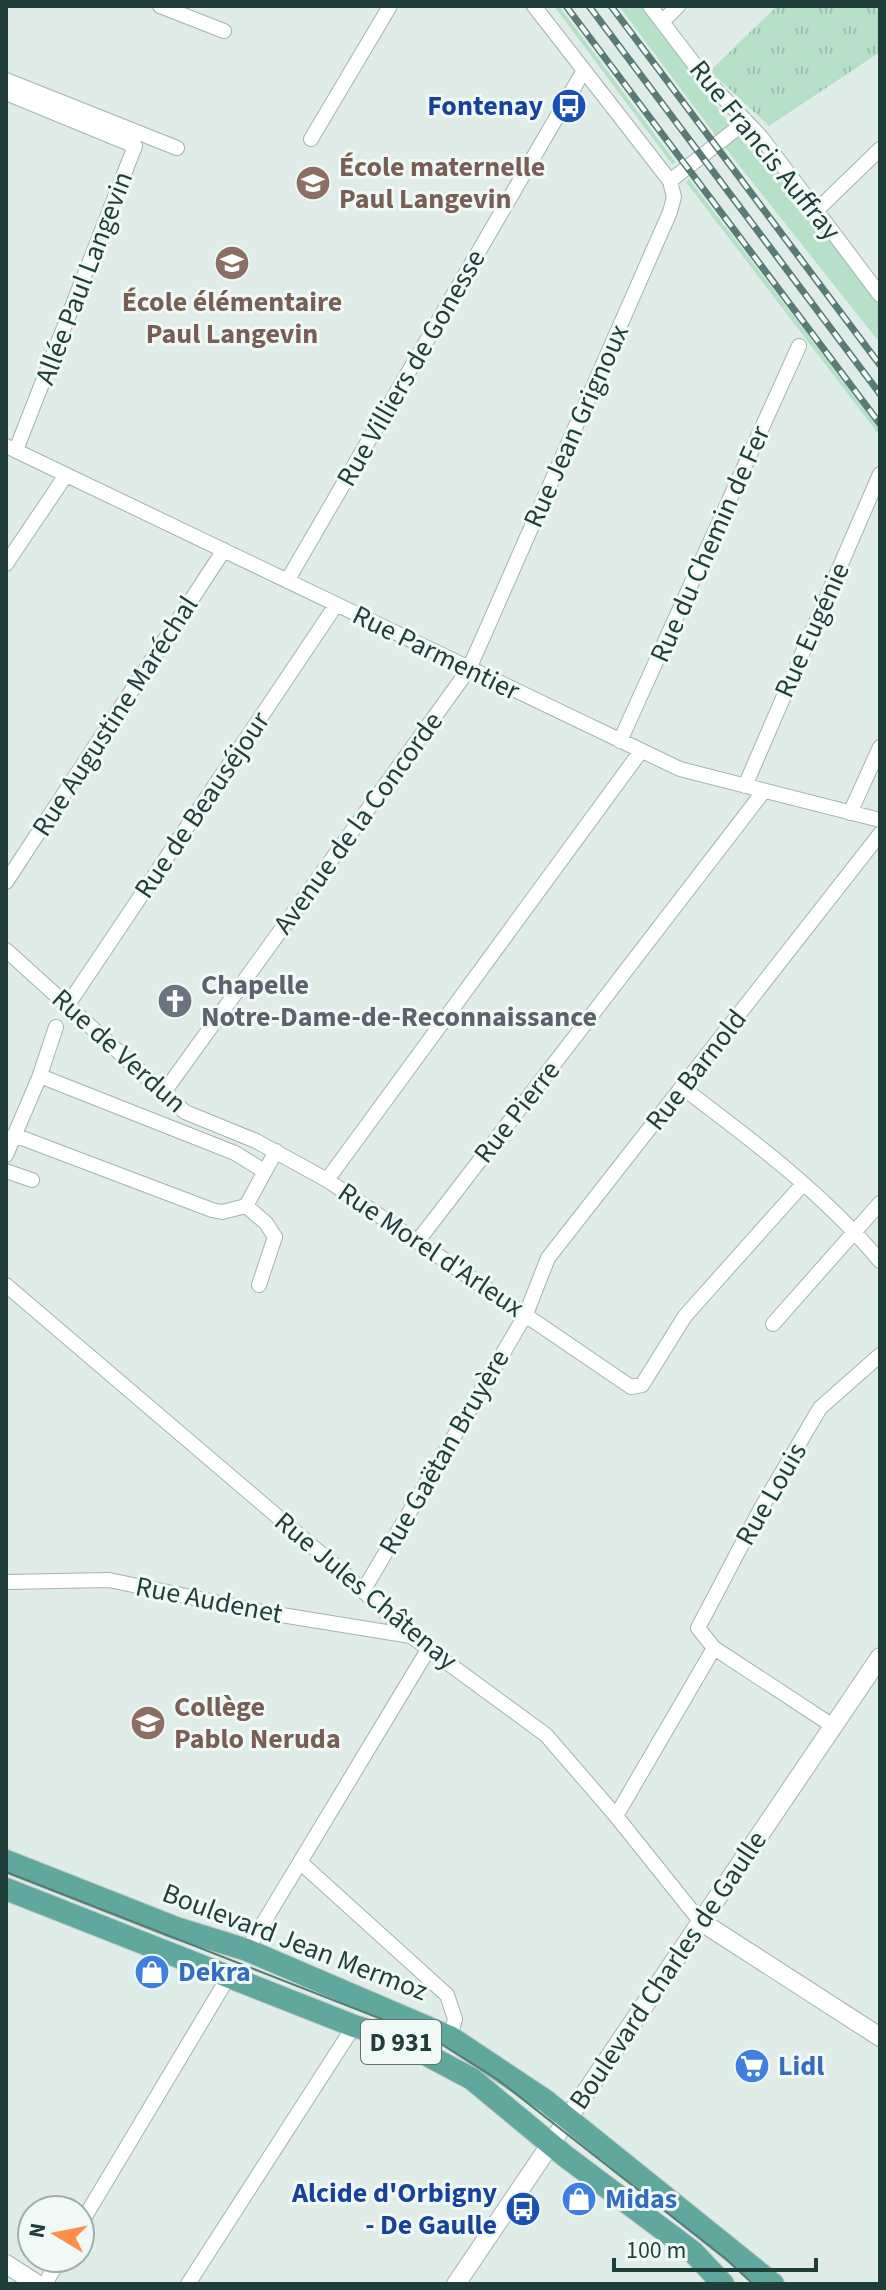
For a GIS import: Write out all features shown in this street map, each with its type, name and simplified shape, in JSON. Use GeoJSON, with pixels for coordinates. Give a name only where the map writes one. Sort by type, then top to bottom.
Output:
{"type":"FeatureCollection","features":[{"type":"Feature","properties":{"kind":"main road","name":"Boulevard Jean Mermoz"},"geometry":{"type":"LineString","coordinates":[[6,1861],[176,1928],[247,1950],[450,2037],[568,2118],[773,2284]]}},
{"type":"Feature","properties":{"kind":"main road","name":"Boulevard Jean Mermoz"},"geometry":{"type":"LineString","coordinates":[[6,1889],[354,2026],[397,2039],[472,2079],[551,2144],[693,2252],[723,2284]]}},
{"type":"Feature","properties":{"kind":"street"},"geometry":{"type":"LineString","coordinates":[[160,6],[224,31]]}},
{"type":"Feature","properties":{"kind":"street"},"geometry":{"type":"LineString","coordinates":[[311,139],[390,6]]}},
{"type":"Feature","properties":{"kind":"street"},"geometry":{"type":"LineString","coordinates":[[534,6],[670,181],[745,122]]}},
{"type":"Feature","properties":{"kind":"street","name":"Rue Francis Auffray"},"geometry":{"type":"LineString","coordinates":[[650,6],[704,77],[817,210],[880,295]]}},
{"type":"Feature","properties":{"kind":"street"},"geometry":{"type":"LineString","coordinates":[[662,22],[678,6]]}},
{"type":"Feature","properties":{"kind":"street","name":"Rue Villiers de Gonesse"},"geometry":{"type":"LineString","coordinates":[[287,581],[583,72]]}},
{"type":"Feature","properties":{"kind":"street","name":"Allée Paul Langevin"},"geometry":{"type":"LineString","coordinates":[[6,80],[177,148]]}},
{"type":"Feature","properties":{"kind":"street","name":"Allée Paul Langevin"},"geometry":{"type":"LineString","coordinates":[[6,93],[135,146],[11,448]]}},
{"type":"Feature","properties":{"kind":"street"},"geometry":{"type":"LineString","coordinates":[[817,210],[876,157]]}},
{"type":"Feature","properties":{"kind":"street","name":"Rue Jean Grignoux"},"geometry":{"type":"LineString","coordinates":[[469,669],[670,212],[674,197],[670,181]]}},
{"type":"Feature","properties":{"kind":"street","name":"Rue du Chemin de Fer"},"geometry":{"type":"LineString","coordinates":[[620,741],[799,346]]}},
{"type":"Feature","properties":{"kind":"street","name":"Rue Parmentier"},"geometry":{"type":"LineString","coordinates":[[11,448],[680,769],[880,820]]}},
{"type":"Feature","properties":{"kind":"street","name":"Rue Eugénie"},"geometry":{"type":"LineString","coordinates":[[745,786],[880,474]]}},
{"type":"Feature","properties":{"kind":"street"},"geometry":{"type":"LineString","coordinates":[[6,564],[66,475]]}},
{"type":"Feature","properties":{"kind":"street","name":"Rue Augustine Maréchal"},"geometry":{"type":"LineString","coordinates":[[6,882],[224,550]]}},
{"type":"Feature","properties":{"kind":"street","name":"Rue de Beauséjour"},"geometry":{"type":"LineString","coordinates":[[67,1006],[336,605]]}},
{"type":"Feature","properties":{"kind":"street","name":"Avenue de la Concorde"},"geometry":{"type":"LineString","coordinates":[[162,1095],[469,669]]}},
{"type":"Feature","properties":{"kind":"street"},"geometry":{"type":"LineString","coordinates":[[850,813],[880,747]]}},
{"type":"Feature","properties":{"kind":"street","name":"Rue Morel d'Arleux"},"geometry":{"type":"LineString","coordinates":[[641,751],[327,1180],[631,1387],[642,1385],[685,1316],[803,1184]]}},
{"type":"Feature","properties":{"kind":"street","name":"Rue Pierre"},"geometry":{"type":"LineString","coordinates":[[417,1242],[764,791]]}},
{"type":"Feature","properties":{"kind":"street","name":"Rue Barnold"},"geometry":{"type":"LineString","coordinates":[[526,1314],[548,1258],[880,834]]}},
{"type":"Feature","properties":{"kind":"street","name":"Rue de Verdun"},"geometry":{"type":"LineString","coordinates":[[6,950],[162,1095],[206,1123],[276,1151],[327,1180]]}},
{"type":"Feature","properties":{"kind":"street"},"geometry":{"type":"LineString","coordinates":[[6,1155],[39,1078],[56,1027]]}},
{"type":"Feature","properties":{"kind":"street"},"geometry":{"type":"LineString","coordinates":[[39,1078],[235,1153],[264,1171]]}},
{"type":"Feature","properties":{"kind":"street"},"geometry":{"type":"LineString","coordinates":[[683,1088],[803,1184],[856,1232],[880,1261]]}},
{"type":"Feature","properties":{"kind":"street"},"geometry":{"type":"LineString","coordinates":[[14,1135],[222,1212],[246,1206],[276,1151]]}},
{"type":"Feature","properties":{"kind":"street"},"geometry":{"type":"LineString","coordinates":[[6,1171],[32,1180]]}},
{"type":"Feature","properties":{"kind":"street"},"geometry":{"type":"LineString","coordinates":[[773,1324],[880,1203]]}},
{"type":"Feature","properties":{"kind":"street"},"geometry":{"type":"LineString","coordinates":[[246,1206],[266,1223],[275,1237],[259,1285]]}},
{"type":"Feature","properties":{"kind":"street","name":"Rue Jules Châtenay"},"geometry":{"type":"LineString","coordinates":[[6,1285],[363,1591],[411,1636],[546,1735],[700,1921]]}},
{"type":"Feature","properties":{"kind":"street","name":"Rue Gaëtan Bruyère"},"geometry":{"type":"LineString","coordinates":[[363,1591],[526,1314]]}},
{"type":"Feature","properties":{"kind":"street","name":"Rue Louis"},"geometry":{"type":"LineString","coordinates":[[714,1648],[698,1628],[760,1510],[820,1408],[880,1355]]}},
{"type":"Feature","properties":{"kind":"street","name":"Rue Audenet"},"geometry":{"type":"LineString","coordinates":[[6,1582],[109,1580],[263,1612],[411,1636]]}},
{"type":"Feature","properties":{"kind":"street"},"geometry":{"type":"LineString","coordinates":[[247,1950],[429,1648]]}},
{"type":"Feature","properties":{"kind":"street"},"geometry":{"type":"LineString","coordinates":[[616,1816],[714,1648],[833,1726]]}},
{"type":"Feature","properties":{"kind":"street","name":"Boulevard Charles de Gaulle"},"geometry":{"type":"LineString","coordinates":[[456,2284],[880,1657]]}},
{"type":"Feature","properties":{"kind":"street"},"geometry":{"type":"LineString","coordinates":[[300,1862],[447,1995],[455,2019],[450,2037]]}},
{"type":"Feature","properties":{"kind":"street"},"geometry":{"type":"LineString","coordinates":[[700,1921],[880,2037]]}},
{"type":"Feature","properties":{"kind":"street"},"geometry":{"type":"LineString","coordinates":[[96,2198],[229,1976]]}},
{"type":"Feature","properties":{"kind":"street"},"geometry":{"type":"LineString","coordinates":[[188,2284],[354,2026]]}},
{"type":"Feature","properties":{"kind":"street"},"geometry":{"type":"LineString","coordinates":[[6,2264],[37,2284]]}},
{"type":"Feature","properties":{"kind":"green space"},"geometry":{"type":"Polygon","coordinates":[[[554,6],[559,6],[676,163],[672,164],[554,6]]]}},
{"type":"Feature","properties":{"kind":"green space"},"geometry":{"type":"Polygon","coordinates":[[[619,6],[641,6],[729,123],[728,128],[716,136],[619,6]]]}},
{"type":"Feature","properties":{"kind":"green space"},"geometry":{"type":"Polygon","coordinates":[[[777,6],[880,6],[880,52],[769,126],[710,71],[777,6]]]}},
{"type":"Feature","properties":{"kind":"green space"},"geometry":{"type":"Polygon","coordinates":[[[745,134],[757,141],[880,306],[880,343],[723,145],[745,134]]]}},
{"type":"Feature","properties":{"kind":"green space"},"geometry":{"type":"Polygon","coordinates":[[[689,179],[880,429],[880,436],[686,182],[689,179]]]}},
{"type":"Feature","properties":{"kind":"tram line"},"geometry":{"type":"LineString","coordinates":[[6,1872],[435,2040],[497,2079],[726,2259],[753,2284]]}},
{"type":"Feature","properties":{"kind":"railway"},"geometry":{"type":"LineString","coordinates":[[566,6],[880,424]]}},
{"type":"Feature","properties":{"kind":"railway"},"geometry":{"type":"LineString","coordinates":[[589,6],[880,394]]}},
{"type":"Feature","properties":{"kind":"railway"},"geometry":{"type":"LineString","coordinates":[[611,6],[880,365]]}},
{"type":"Feature","properties":{"kind":"place","name":"Fontenay"},"geometry":{"type":"Point","coordinates":[569,106]}},
{"type":"Feature","properties":{"kind":"place","name":"École maternelle Paul Langevin"},"geometry":{"type":"Point","coordinates":[313,183]}},
{"type":"Feature","properties":{"kind":"place","name":"École élémentaire Paul Langevin"},"geometry":{"type":"Point","coordinates":[232,263]}},
{"type":"Feature","properties":{"kind":"place","name":"Chapelle Notre-Dame-de-Reconnaissance"},"geometry":{"type":"Point","coordinates":[175,1001]}},
{"type":"Feature","properties":{"kind":"place","name":"Collège Pablo Neruda"},"geometry":{"type":"Point","coordinates":[148,1723]}},
{"type":"Feature","properties":{"kind":"place","name":"Dekra"},"geometry":{"type":"Point","coordinates":[152,1972]}},
{"type":"Feature","properties":{"kind":"place","name":"Lidl"},"geometry":{"type":"Point","coordinates":[752,2066]}},
{"type":"Feature","properties":{"kind":"place","name":"Midas"},"geometry":{"type":"Point","coordinates":[579,2199]}},
{"type":"Feature","properties":{"kind":"place","name":"Alcide d'Orbigny - De Gaulle"},"geometry":{"type":"Point","coordinates":[523,2209]}}]}
